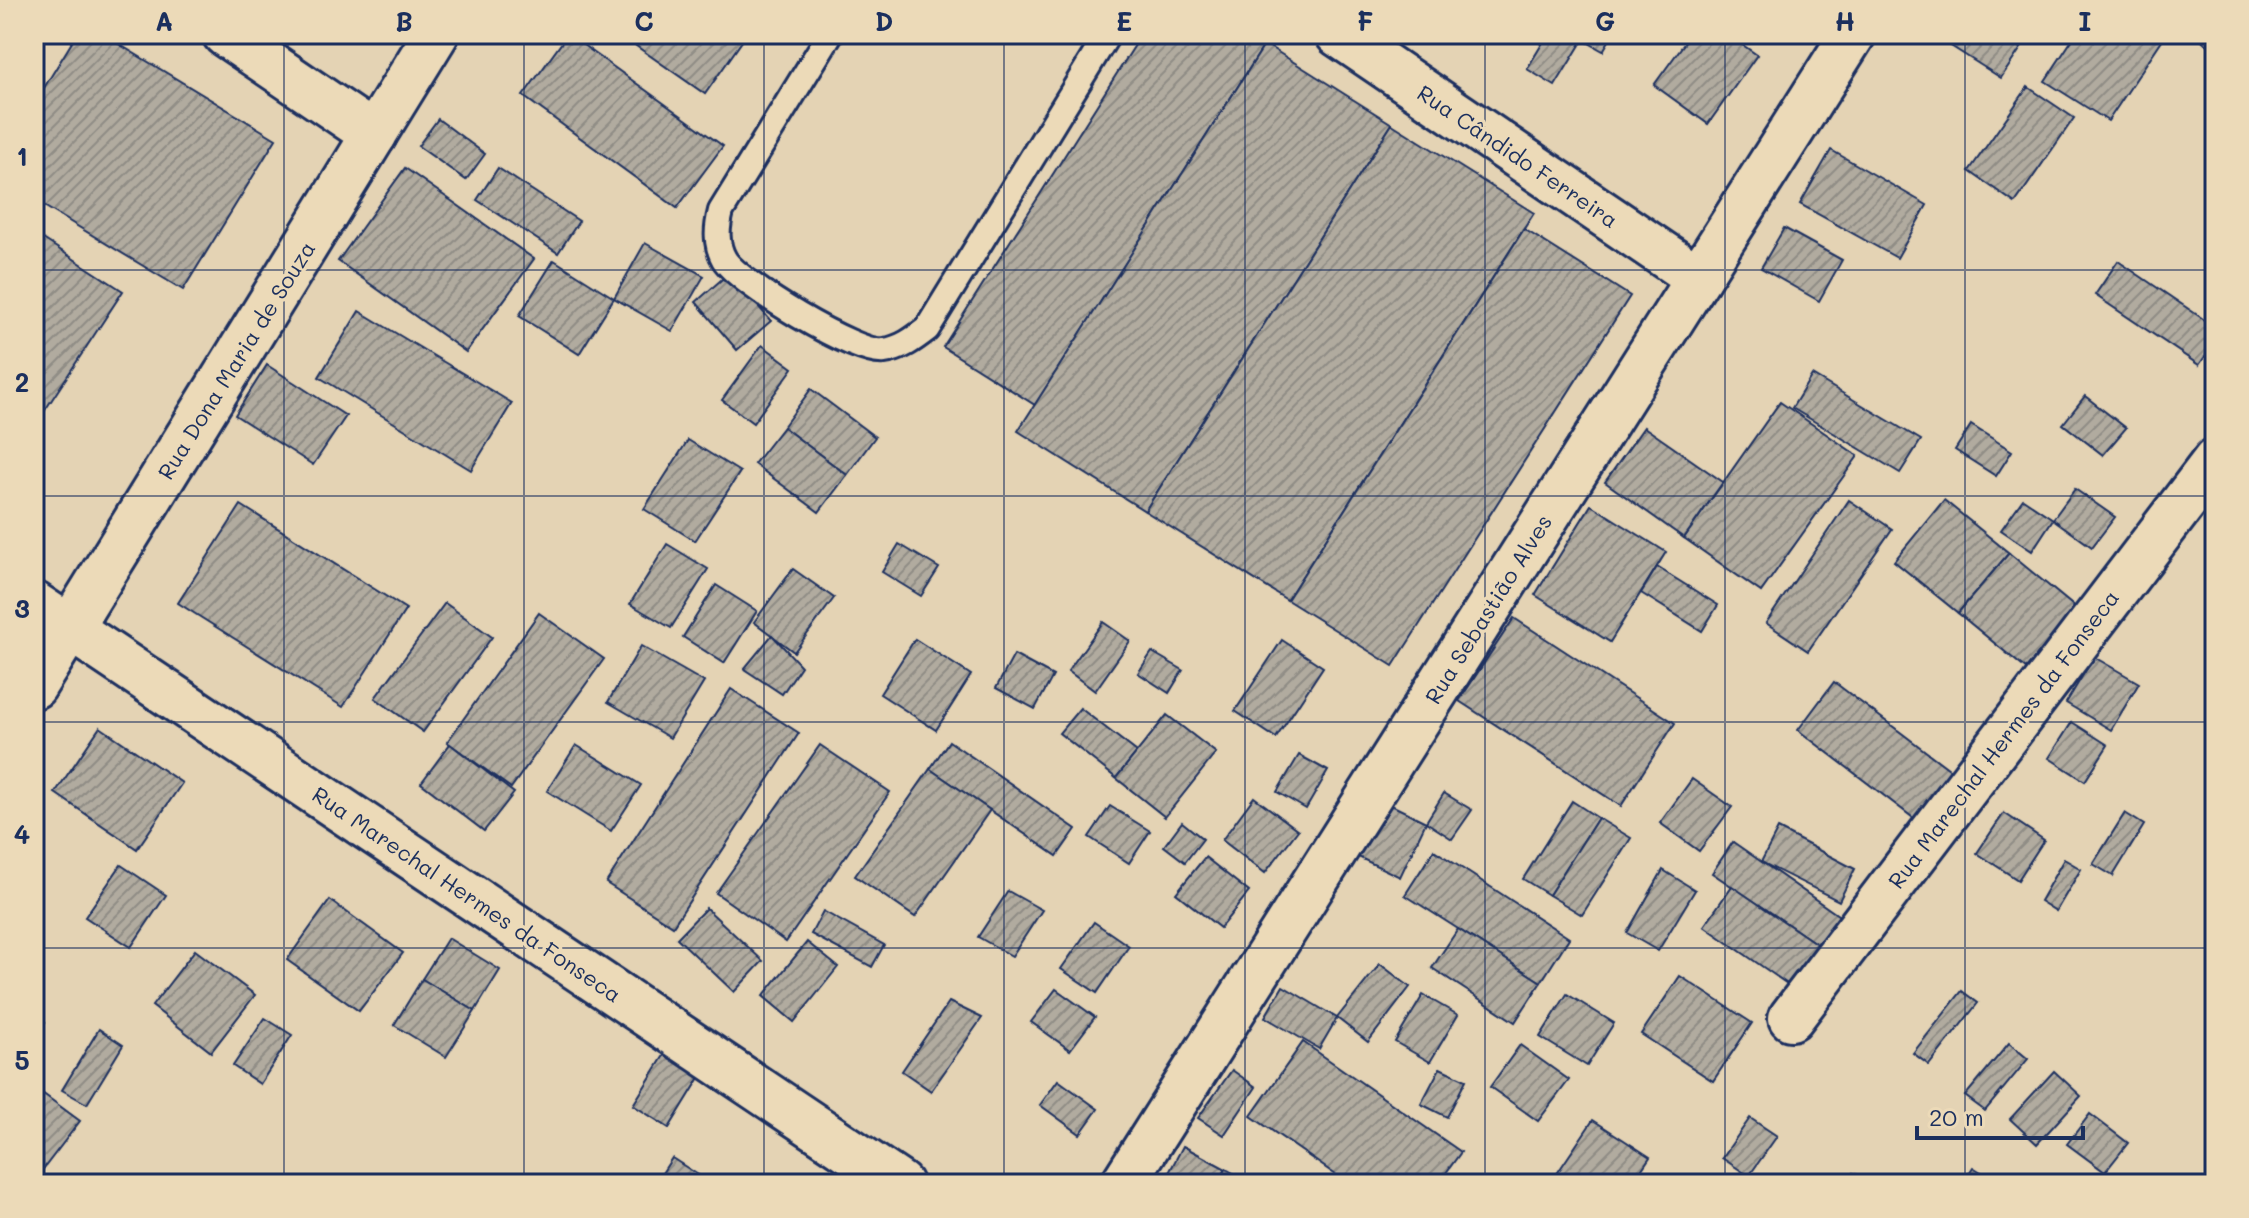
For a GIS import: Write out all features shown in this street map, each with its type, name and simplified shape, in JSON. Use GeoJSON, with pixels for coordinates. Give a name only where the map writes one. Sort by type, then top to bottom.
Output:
{"type":"FeatureCollection","features":[{"type":"Feature","properties":{"kind":"street"},"geometry":{"type":"LineString","coordinates":[[225,34],[374,135]]}},
{"type":"Feature","properties":{"kind":"street","name":"Rua Dona Maria de Souza"},"geometry":{"type":"LineString","coordinates":[[34,686],[436,34]]}},
{"type":"Feature","properties":{"kind":"street","name":"Rua Cândido Ferreira"},"geometry":{"type":"LineString","coordinates":[[1338,34],[1698,278]]}},
{"type":"Feature","properties":{"kind":"street","name":"Rua Sebastião Alves"},"geometry":{"type":"LineString","coordinates":[[1123,1184],[1853,34]]}},
{"type":"Feature","properties":{"kind":"street","name":"Rua Marechal Hermes da Fonseca"},"geometry":{"type":"LineString","coordinates":[[1791,1018],[2215,461]]}},
{"type":"Feature","properties":{"kind":"street","name":"Rua Marechal Hermes da Fonseca"},"geometry":{"type":"LineString","coordinates":[[34,604],[900,1184]]}},
{"type":"Feature","properties":{"kind":"lane"},"geometry":{"type":"LineString","coordinates":[[830,34],[721,211],[716,233],[722,256],[735,275],[852,346],[883,352],[908,344],[927,329],[1108,34]]}},
{"type":"Feature","properties":{"kind":"building"},"geometry":{"type":"Polygon","coordinates":[[[77,34],[102,34],[276,139],[183,290],[34,200],[34,104],[77,34]]]}},
{"type":"Feature","properties":{"kind":"building"},"geometry":{"type":"Polygon","coordinates":[[[568,34],[723,146],[677,208],[523,96],[568,34]]]}},
{"type":"Feature","properties":{"kind":"building"},"geometry":{"type":"Polygon","coordinates":[[[619,34],[747,34],[705,94],[619,34]]]}},
{"type":"Feature","properties":{"kind":"building"},"geometry":{"type":"Polygon","coordinates":[[[1142,34],[1250,34],[1265,44],[1035,405],[943,347],[1142,34]]]}},
{"type":"Feature","properties":{"kind":"building"},"geometry":{"type":"Polygon","coordinates":[[[1548,34],[1573,34],[1583,40],[1555,86],[1527,69],[1548,34]]]}},
{"type":"Feature","properties":{"kind":"building"},"geometry":{"type":"Polygon","coordinates":[[[1573,34],[1613,34],[1603,51],[1573,34]]]}},
{"type":"Feature","properties":{"kind":"building"},"geometry":{"type":"Polygon","coordinates":[[[1691,34],[1727,34],[1757,55],[1708,124],[1654,85],[1691,34]]]}},
{"type":"Feature","properties":{"kind":"building"},"geometry":{"type":"Polygon","coordinates":[[[1932,34],[2019,34],[2027,39],[2001,78],[1932,34]]]}},
{"type":"Feature","properties":{"kind":"building"},"geometry":{"type":"Polygon","coordinates":[[[2076,34],[2166,34],[2108,121],[2045,81],[2076,34]]]}},
{"type":"Feature","properties":{"kind":"building"},"geometry":{"type":"Polygon","coordinates":[[[2193,34],[2215,34],[2215,50],[2193,34]]]}},
{"type":"Feature","properties":{"kind":"building"},"geometry":{"type":"Polygon","coordinates":[[[1265,44],[1392,124],[1145,511],[1018,431],[1265,44]]]}},
{"type":"Feature","properties":{"kind":"building"},"geometry":{"type":"Polygon","coordinates":[[[2028,87],[2074,118],[2015,203],[1969,171],[2028,87]]]}},
{"type":"Feature","properties":{"kind":"building"},"geometry":{"type":"Polygon","coordinates":[[[438,119],[485,154],[466,180],[418,146],[438,119]]]}},
{"type":"Feature","properties":{"kind":"building"},"geometry":{"type":"Polygon","coordinates":[[[1392,124],[1534,213],[1287,600],[1145,511],[1392,124]]]}},
{"type":"Feature","properties":{"kind":"building"},"geometry":{"type":"Polygon","coordinates":[[[1831,150],[1927,205],[1897,258],[1800,204],[1831,150]]]}},
{"type":"Feature","properties":{"kind":"building"},"geometry":{"type":"Polygon","coordinates":[[[405,168],[534,259],[466,352],[338,261],[405,168]]]}},
{"type":"Feature","properties":{"kind":"building"},"geometry":{"type":"Polygon","coordinates":[[[498,168],[579,221],[558,253],[477,200],[498,168]]]}},
{"type":"Feature","properties":{"kind":"building"},"geometry":{"type":"Polygon","coordinates":[[[1784,228],[1842,260],[1819,301],[1761,268],[1784,228]]]}},
{"type":"Feature","properties":{"kind":"building"},"geometry":{"type":"Polygon","coordinates":[[[1524,229],[1630,296],[1393,666],[1287,600],[1524,229]]]}},
{"type":"Feature","properties":{"kind":"building"},"geometry":{"type":"Polygon","coordinates":[[[34,233],[123,291],[34,427],[34,233]]]}},
{"type":"Feature","properties":{"kind":"building"},"geometry":{"type":"Polygon","coordinates":[[[645,243],[704,276],[672,331],[614,298],[645,243]]]}},
{"type":"Feature","properties":{"kind":"building"},"geometry":{"type":"Polygon","coordinates":[[[554,260],[614,298],[579,354],[519,316],[554,260]]]}},
{"type":"Feature","properties":{"kind":"building"},"geometry":{"type":"Polygon","coordinates":[[[2118,261],[2215,327],[2215,342],[2199,365],[2095,295],[2118,261]]]}},
{"type":"Feature","properties":{"kind":"building"},"geometry":{"type":"Polygon","coordinates":[[[729,273],[771,321],[737,350],[696,302],[729,273]]]}},
{"type":"Feature","properties":{"kind":"building"},"geometry":{"type":"Polygon","coordinates":[[[359,311],[512,403],[471,470],[319,377],[359,311]]]}},
{"type":"Feature","properties":{"kind":"building"},"geometry":{"type":"Polygon","coordinates":[[[762,345],[793,368],[753,423],[722,400],[762,345]]]}},
{"type":"Feature","properties":{"kind":"building"},"geometry":{"type":"Polygon","coordinates":[[[267,365],[346,416],[313,465],[235,415],[267,365]]]}},
{"type":"Feature","properties":{"kind":"building"},"geometry":{"type":"Polygon","coordinates":[[[1812,375],[1921,440],[1900,473],[1792,408],[1812,375]]]}},
{"type":"Feature","properties":{"kind":"building"},"geometry":{"type":"Polygon","coordinates":[[[811,389],[875,437],[847,475],[783,427],[811,389]]]}},
{"type":"Feature","properties":{"kind":"building"},"geometry":{"type":"Polygon","coordinates":[[[2085,396],[2126,428],[2103,455],[2063,424],[2085,396]]]}},
{"type":"Feature","properties":{"kind":"building"},"geometry":{"type":"Polygon","coordinates":[[[1780,402],[1858,456],[1761,592],[1684,538],[1780,402]]]}},
{"type":"Feature","properties":{"kind":"building"},"geometry":{"type":"Polygon","coordinates":[[[1971,425],[2012,451],[1996,476],[1955,450],[1971,425]]]}},
{"type":"Feature","properties":{"kind":"building"},"geometry":{"type":"Polygon","coordinates":[[[783,427],[847,475],[819,512],[754,464],[783,427]]]}},
{"type":"Feature","properties":{"kind":"building"},"geometry":{"type":"Polygon","coordinates":[[[1644,427],[1723,482],[1684,538],[1605,482],[1644,427]]]}},
{"type":"Feature","properties":{"kind":"building"},"geometry":{"type":"Polygon","coordinates":[[[688,440],[740,472],[695,541],[644,509],[688,440]]]}},
{"type":"Feature","properties":{"kind":"building"},"geometry":{"type":"Polygon","coordinates":[[[2075,489],[2115,517],[2092,547],[2053,519],[2075,489]]]}},
{"type":"Feature","properties":{"kind":"building"},"geometry":{"type":"Polygon","coordinates":[[[2023,499],[2053,519],[2032,551],[2001,530],[2023,499]]]}},
{"type":"Feature","properties":{"kind":"building"},"geometry":{"type":"Polygon","coordinates":[[[1849,500],[1892,529],[1808,651],[1766,623],[1849,500]]]}},
{"type":"Feature","properties":{"kind":"building"},"geometry":{"type":"Polygon","coordinates":[[[1944,500],[2009,553],[1958,613],[1894,561],[1944,500]]]}},
{"type":"Feature","properties":{"kind":"building"},"geometry":{"type":"Polygon","coordinates":[[[241,505],[406,609],[343,707],[178,603],[241,505]]]}},
{"type":"Feature","properties":{"kind":"building"},"geometry":{"type":"Polygon","coordinates":[[[1591,505],[1666,552],[1610,642],[1535,595],[1591,505]]]}},
{"type":"Feature","properties":{"kind":"building"},"geometry":{"type":"Polygon","coordinates":[[[667,544],[708,569],[671,628],[630,604],[667,544]]]}},
{"type":"Feature","properties":{"kind":"building"},"geometry":{"type":"Polygon","coordinates":[[[899,544],[939,568],[921,596],[882,572],[899,544]]]}},
{"type":"Feature","properties":{"kind":"building"},"geometry":{"type":"Polygon","coordinates":[[[2009,553],[2077,609],[2026,669],[1958,613],[2009,553]]]}},
{"type":"Feature","properties":{"kind":"building"},"geometry":{"type":"Polygon","coordinates":[[[1657,567],[1718,605],[1702,631],[1641,593],[1657,567]]]}},
{"type":"Feature","properties":{"kind":"building"},"geometry":{"type":"Polygon","coordinates":[[[793,569],[834,598],[794,652],[754,622],[793,569]]]}},
{"type":"Feature","properties":{"kind":"building"},"geometry":{"type":"Polygon","coordinates":[[[716,585],[757,611],[724,663],[683,637],[716,585]]]}},
{"type":"Feature","properties":{"kind":"building"},"geometry":{"type":"Polygon","coordinates":[[[445,603],[492,637],[423,732],[375,698],[445,603]]]}},
{"type":"Feature","properties":{"kind":"building"},"geometry":{"type":"Polygon","coordinates":[[[539,613],[604,659],[511,788],[447,742],[539,613]]]}},
{"type":"Feature","properties":{"kind":"building"},"geometry":{"type":"Polygon","coordinates":[[[1514,618],[1675,723],[1621,806],[1459,701],[1514,618]]]}},
{"type":"Feature","properties":{"kind":"building"},"geometry":{"type":"Polygon","coordinates":[[[1103,622],[1130,641],[1095,691],[1068,671],[1103,622]]]}},
{"type":"Feature","properties":{"kind":"building"},"geometry":{"type":"Polygon","coordinates":[[[772,635],[801,666],[782,694],[744,669],[772,635]]]}},
{"type":"Feature","properties":{"kind":"building"},"geometry":{"type":"Polygon","coordinates":[[[915,639],[971,675],[936,730],[880,694],[915,639]]]}},
{"type":"Feature","properties":{"kind":"building"},"geometry":{"type":"Polygon","coordinates":[[[1282,640],[1323,667],[1276,738],[1235,711],[1282,640]]]}},
{"type":"Feature","properties":{"kind":"building"},"geometry":{"type":"Polygon","coordinates":[[[641,646],[704,682],[670,738],[608,702],[641,646]]]}},
{"type":"Feature","properties":{"kind":"building"},"geometry":{"type":"Polygon","coordinates":[[[1152,652],[1183,670],[1169,693],[1138,673],[1152,652]]]}},
{"type":"Feature","properties":{"kind":"building"},"geometry":{"type":"Polygon","coordinates":[[[1014,655],[1053,676],[1035,709],[996,688],[1014,655]]]}},
{"type":"Feature","properties":{"kind":"building"},"geometry":{"type":"Polygon","coordinates":[[[2094,657],[2139,683],[2111,730],[2066,703],[2094,657]]]}},
{"type":"Feature","properties":{"kind":"building"},"geometry":{"type":"Polygon","coordinates":[[[1834,682],[1953,772],[1916,820],[1798,730],[1834,682]]]}},
{"type":"Feature","properties":{"kind":"building"},"geometry":{"type":"Polygon","coordinates":[[[731,689],[799,733],[673,926],[606,883],[731,689]]]}},
{"type":"Feature","properties":{"kind":"building"},"geometry":{"type":"Polygon","coordinates":[[[1080,708],[1137,752],[1116,778],[1059,733],[1080,708]]]}},
{"type":"Feature","properties":{"kind":"building"},"geometry":{"type":"Polygon","coordinates":[[[1167,715],[1216,753],[1165,817],[1116,778],[1167,715]]]}},
{"type":"Feature","properties":{"kind":"building"},"geometry":{"type":"Polygon","coordinates":[[[2072,722],[2108,745],[2085,781],[2049,758],[2072,722]]]}},
{"type":"Feature","properties":{"kind":"building"},"geometry":{"type":"Polygon","coordinates":[[[100,727],[182,783],[137,849],[55,793],[100,727]]]}},
{"type":"Feature","properties":{"kind":"building"},"geometry":{"type":"Polygon","coordinates":[[[949,741],[1076,829],[1057,856],[930,769],[949,741]]]}},
{"type":"Feature","properties":{"kind":"building"},"geometry":{"type":"Polygon","coordinates":[[[450,744],[514,793],[484,831],[421,783],[450,744]]]}},
{"type":"Feature","properties":{"kind":"building"},"geometry":{"type":"Polygon","coordinates":[[[576,745],[641,785],[611,831],[547,791],[576,745]]]}},
{"type":"Feature","properties":{"kind":"building"},"geometry":{"type":"Polygon","coordinates":[[[820,745],[890,792],[786,942],[716,893],[820,745]]]}},
{"type":"Feature","properties":{"kind":"building"},"geometry":{"type":"Polygon","coordinates":[[[1299,755],[1328,771],[1306,809],[1277,792],[1299,755]]]}},
{"type":"Feature","properties":{"kind":"building"},"geometry":{"type":"Polygon","coordinates":[[[930,769],[990,810],[915,917],[855,876],[930,769]]]}},
{"type":"Feature","properties":{"kind":"building"},"geometry":{"type":"Polygon","coordinates":[[[1692,779],[1732,807],[1699,851],[1660,823],[1692,779]]]}},
{"type":"Feature","properties":{"kind":"building"},"geometry":{"type":"Polygon","coordinates":[[[1444,793],[1472,810],[1452,839],[1426,822],[1444,793]]]}},
{"type":"Feature","properties":{"kind":"building"},"geometry":{"type":"Polygon","coordinates":[[[1254,797],[1298,830],[1265,873],[1222,840],[1254,797]]]}},
{"type":"Feature","properties":{"kind":"building"},"geometry":{"type":"Polygon","coordinates":[[[1381,800],[1426,822],[1400,877],[1354,855],[1381,800]]]}},
{"type":"Feature","properties":{"kind":"building"},"geometry":{"type":"Polygon","coordinates":[[[1572,801],[1598,818],[1549,895],[1523,879],[1572,801]]]}},
{"type":"Feature","properties":{"kind":"building"},"geometry":{"type":"Polygon","coordinates":[[[1110,806],[1150,831],[1129,863],[1089,837],[1110,806]]]}},
{"type":"Feature","properties":{"kind":"building"},"geometry":{"type":"Polygon","coordinates":[[[2004,813],[2044,840],[2018,880],[1977,853],[2004,813]]]}},
{"type":"Feature","properties":{"kind":"building"},"geometry":{"type":"Polygon","coordinates":[[[2125,813],[2144,825],[2113,876],[2093,864],[2125,813]]]}},
{"type":"Feature","properties":{"kind":"building"},"geometry":{"type":"Polygon","coordinates":[[[1598,818],[1631,838],[1582,915],[1549,895],[1598,818]]]}},
{"type":"Feature","properties":{"kind":"building"},"geometry":{"type":"Polygon","coordinates":[[[1182,822],[1203,839],[1185,862],[1164,846],[1182,822]]]}},
{"type":"Feature","properties":{"kind":"building"},"geometry":{"type":"Polygon","coordinates":[[[1778,829],[1855,869],[1839,901],[1761,862],[1778,829]]]}},
{"type":"Feature","properties":{"kind":"building"},"geometry":{"type":"Polygon","coordinates":[[[1733,842],[1845,920],[1824,949],[1712,873],[1733,842]]]}},
{"type":"Feature","properties":{"kind":"building"},"geometry":{"type":"Polygon","coordinates":[[[1434,850],[1569,938],[1541,982],[1405,895],[1434,850]]]}},
{"type":"Feature","properties":{"kind":"building"},"geometry":{"type":"Polygon","coordinates":[[[1205,857],[1249,892],[1220,928],[1176,893],[1205,857]]]}},
{"type":"Feature","properties":{"kind":"building"},"geometry":{"type":"Polygon","coordinates":[[[2064,859],[2081,869],[2056,911],[2040,901],[2064,859]]]}},
{"type":"Feature","properties":{"kind":"building"},"geometry":{"type":"Polygon","coordinates":[[[121,865],[166,895],[131,947],[85,917],[121,865]]]}},
{"type":"Feature","properties":{"kind":"building"},"geometry":{"type":"Polygon","coordinates":[[[1663,870],[1695,890],[1658,951],[1627,933],[1663,870]]]}},
{"type":"Feature","properties":{"kind":"building"},"geometry":{"type":"Polygon","coordinates":[[[1732,886],[1824,949],[1796,990],[1704,926],[1732,886]]]}},
{"type":"Feature","properties":{"kind":"building"},"geometry":{"type":"Polygon","coordinates":[[[1008,891],[1042,910],[1012,956],[978,937],[1008,891]]]}},
{"type":"Feature","properties":{"kind":"building"},"geometry":{"type":"Polygon","coordinates":[[[330,900],[403,953],[359,1011],[287,960],[330,900]]]}},
{"type":"Feature","properties":{"kind":"building"},"geometry":{"type":"Polygon","coordinates":[[[706,908],[763,961],[734,992],[677,938],[706,908]]]}},
{"type":"Feature","properties":{"kind":"building"},"geometry":{"type":"Polygon","coordinates":[[[823,911],[884,945],[872,967],[811,934],[823,911]]]}},
{"type":"Feature","properties":{"kind":"building"},"geometry":{"type":"Polygon","coordinates":[[[1094,922],[1129,946],[1097,993],[1061,969],[1094,922]]]}},
{"type":"Feature","properties":{"kind":"building"},"geometry":{"type":"Polygon","coordinates":[[[1458,929],[1541,982],[1515,1022],[1432,968],[1458,929]]]}},
{"type":"Feature","properties":{"kind":"building"},"geometry":{"type":"Polygon","coordinates":[[[448,938],[500,970],[475,1011],[422,979],[448,938]]]}},
{"type":"Feature","properties":{"kind":"building"},"geometry":{"type":"Polygon","coordinates":[[[807,942],[838,967],[794,1022],[763,996],[807,942]]]}},
{"type":"Feature","properties":{"kind":"building"},"geometry":{"type":"Polygon","coordinates":[[[195,950],[255,995],[211,1052],[152,1006],[195,950]]]}},
{"type":"Feature","properties":{"kind":"building"},"geometry":{"type":"Polygon","coordinates":[[[1380,964],[1410,987],[1368,1042],[1337,1018],[1380,964]]]}},
{"type":"Feature","properties":{"kind":"building"},"geometry":{"type":"Polygon","coordinates":[[[1680,976],[1752,1023],[1713,1081],[1641,1034],[1680,976]]]}},
{"type":"Feature","properties":{"kind":"building"},"geometry":{"type":"Polygon","coordinates":[[[422,979],[475,1011],[446,1057],[394,1025],[422,979]]]}},
{"type":"Feature","properties":{"kind":"building"},"geometry":{"type":"Polygon","coordinates":[[[1283,986],[1337,1018],[1319,1049],[1265,1017],[1283,986]]]}},
{"type":"Feature","properties":{"kind":"building"},"geometry":{"type":"Polygon","coordinates":[[[1056,989],[1095,1017],[1070,1050],[1031,1022],[1056,989]]]}},
{"type":"Feature","properties":{"kind":"building"},"geometry":{"type":"Polygon","coordinates":[[[1962,991],[1978,1003],[1929,1065],[1913,1053],[1962,991]]]}},
{"type":"Feature","properties":{"kind":"building"},"geometry":{"type":"Polygon","coordinates":[[[1567,994],[1614,1023],[1587,1066],[1540,1037],[1567,994]]]}},
{"type":"Feature","properties":{"kind":"building"},"geometry":{"type":"Polygon","coordinates":[[[1423,995],[1458,1015],[1430,1062],[1395,1042],[1423,995]]]}},
{"type":"Feature","properties":{"kind":"building"},"geometry":{"type":"Polygon","coordinates":[[[949,1002],[982,1018],[931,1091],[902,1071],[949,1002]]]}},
{"type":"Feature","properties":{"kind":"building"},"geometry":{"type":"Polygon","coordinates":[[[34,1014],[45,1022],[34,1038],[34,1014]]]}},
{"type":"Feature","properties":{"kind":"building"},"geometry":{"type":"Polygon","coordinates":[[[265,1018],[292,1035],[260,1084],[233,1066],[265,1018]]]}},
{"type":"Feature","properties":{"kind":"building"},"geometry":{"type":"Polygon","coordinates":[[[99,1029],[123,1045],[87,1104],[62,1090],[99,1029]]]}},
{"type":"Feature","properties":{"kind":"building"},"geometry":{"type":"Polygon","coordinates":[[[1303,1042],[1461,1152],[1438,1184],[1349,1184],[1251,1116],[1303,1042]]]}},
{"type":"Feature","properties":{"kind":"building"},"geometry":{"type":"Polygon","coordinates":[[[2009,1043],[2028,1059],[1985,1111],[1965,1096],[2009,1043]]]}},
{"type":"Feature","properties":{"kind":"building"},"geometry":{"type":"Polygon","coordinates":[[[1520,1045],[1569,1080],[1538,1121],[1490,1087],[1520,1045]]]}},
{"type":"Feature","properties":{"kind":"building"},"geometry":{"type":"Polygon","coordinates":[[[668,1049],[704,1071],[669,1128],[633,1105],[668,1049]]]}},
{"type":"Feature","properties":{"kind":"building"},"geometry":{"type":"Polygon","coordinates":[[[1440,1068],[1466,1080],[1447,1117],[1421,1104],[1440,1068]]]}},
{"type":"Feature","properties":{"kind":"building"},"geometry":{"type":"Polygon","coordinates":[[[1232,1070],[1256,1087],[1224,1135],[1198,1118],[1232,1070]]]}},
{"type":"Feature","properties":{"kind":"building"},"geometry":{"type":"Polygon","coordinates":[[[2054,1071],[2081,1096],[2037,1144],[2010,1119],[2054,1071]]]}},
{"type":"Feature","properties":{"kind":"building"},"geometry":{"type":"Polygon","coordinates":[[[1058,1080],[1098,1109],[1080,1134],[1040,1105],[1058,1080]]]}},
{"type":"Feature","properties":{"kind":"building"},"geometry":{"type":"Polygon","coordinates":[[[34,1087],[80,1121],[34,1181],[34,1087]]]}},
{"type":"Feature","properties":{"kind":"building"},"geometry":{"type":"Polygon","coordinates":[[[2090,1114],[2128,1143],[2105,1172],[2067,1144],[2090,1114]]]}},
{"type":"Feature","properties":{"kind":"building"},"geometry":{"type":"Polygon","coordinates":[[[1750,1118],[1777,1136],[1749,1176],[1722,1158],[1750,1118]]]}},
{"type":"Feature","properties":{"kind":"building"},"geometry":{"type":"Polygon","coordinates":[[[1593,1120],[1650,1157],[1632,1184],[1550,1184],[1593,1120]]]}},
{"type":"Feature","properties":{"kind":"building"},"geometry":{"type":"Polygon","coordinates":[[[1183,1146],[1226,1169],[1218,1184],[1163,1184],[1183,1146]]]}},
{"type":"Feature","properties":{"kind":"building"},"geometry":{"type":"Polygon","coordinates":[[[672,1158],[712,1184],[655,1184],[672,1158]]]}},
{"type":"Feature","properties":{"kind":"building"},"geometry":{"type":"Polygon","coordinates":[[[1973,1167],[2000,1184],[1962,1184],[1973,1167]]]}},
{"type":"Feature","properties":{"kind":"building"},"geometry":{"type":"Polygon","coordinates":[[[1226,1169],[1253,1184],[1218,1184],[1226,1169]]]}},
{"type":"Feature","properties":{"kind":"building"},"geometry":{"type":"Polygon","coordinates":[[[1853,1173],[1877,1184],[1848,1184],[1853,1173]]]}}]}
